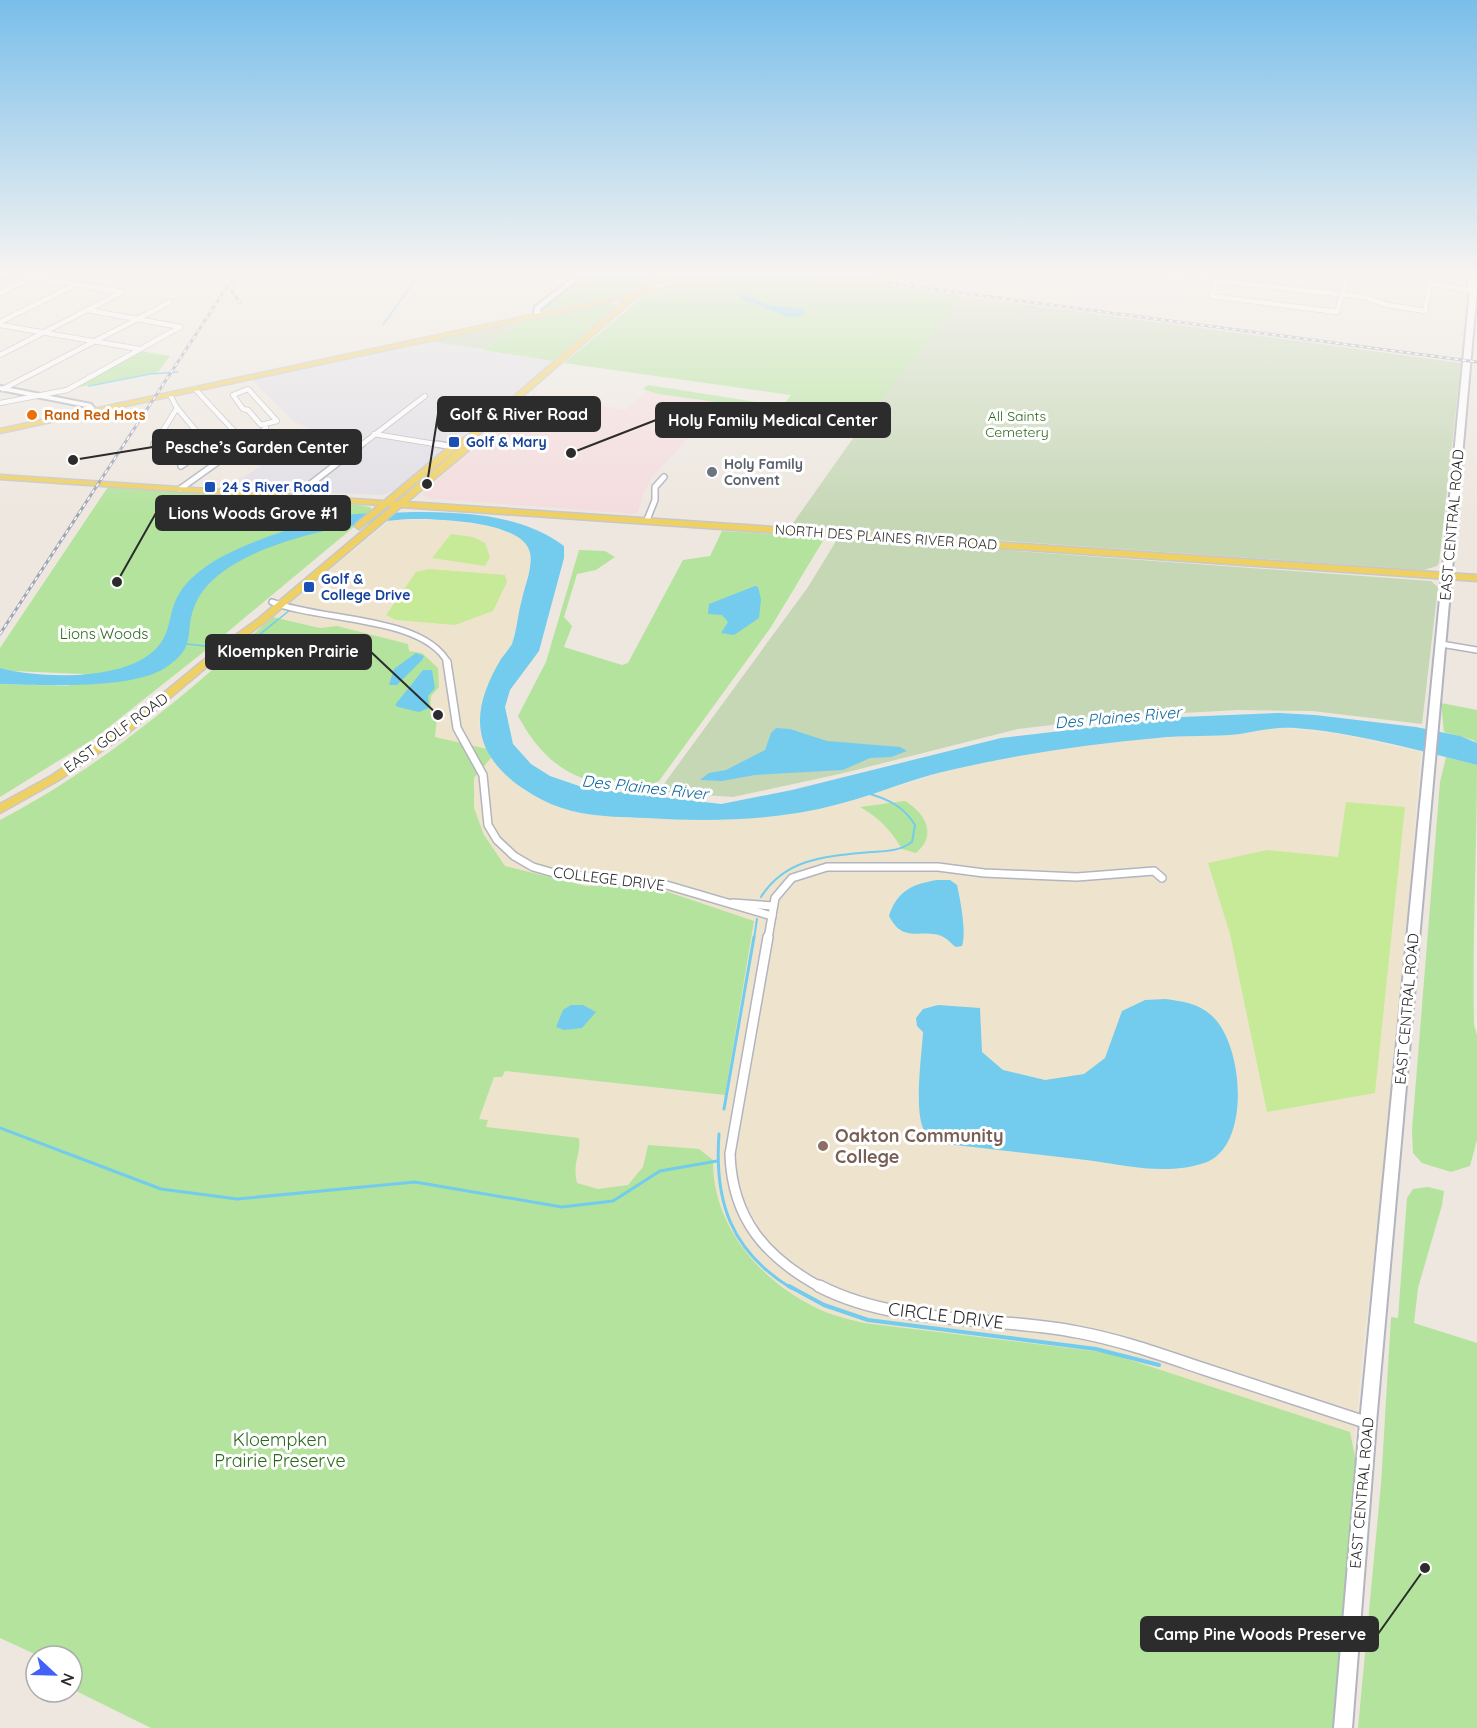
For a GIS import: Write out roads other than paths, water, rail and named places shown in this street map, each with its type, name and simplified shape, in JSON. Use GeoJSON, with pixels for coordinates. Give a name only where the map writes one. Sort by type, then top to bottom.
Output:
{"type":"FeatureCollection","features":[{"type":"Feature","properties":{"kind":"main road"},"geometry":{"type":"LineString","coordinates":[[0,431],[359,354]]}},
{"type":"Feature","properties":{"kind":"main road","name":"EAST GOLF ROAD"},"geometry":{"type":"LineString","coordinates":[[0,809],[55,778],[124,731],[362,535],[388,507],[454,447],[474,435],[568,354]]}},
{"type":"Feature","properties":{"kind":"main road","name":"EAST CENTRAL ROAD"},"geometry":{"type":"LineString","coordinates":[[1343,1728],[1368,1423],[1447,576],[1472,354]]}},
{"type":"Feature","properties":{"kind":"main road"},"geometry":{"type":"LineString","coordinates":[[1,389],[89,405],[94,411]]}},
{"type":"Feature","properties":{"kind":"main road","name":"EAST GOLF ROAD"},"geometry":{"type":"LineString","coordinates":[[279,604],[348,536],[374,514],[400,503],[465,449],[474,435]]}},
{"type":"Feature","properties":{"kind":"main road"},"geometry":{"type":"LineString","coordinates":[[1,477],[295,496],[388,507]]}},
{"type":"Feature","properties":{"kind":"main road","name":"NORTH DES PLAINES RIVER ROAD"},"geometry":{"type":"LineString","coordinates":[[400,503],[1477,578]]}},
{"type":"Feature","properties":{"kind":"street"},"geometry":{"type":"LineString","coordinates":[[1,389],[67,354]]}},
{"type":"Feature","properties":{"kind":"street"},"geometry":{"type":"LineString","coordinates":[[0,403],[67,390],[131,354]]}},
{"type":"Feature","properties":{"kind":"street"},"geometry":{"type":"LineString","coordinates":[[227,382],[238,391]]}},
{"type":"Feature","properties":{"kind":"street"},"geometry":{"type":"LineString","coordinates":[[195,389],[234,431],[253,437]]}},
{"type":"Feature","properties":{"kind":"street"},"geometry":{"type":"LineString","coordinates":[[248,389],[262,406],[277,421],[261,425],[233,395],[238,391],[248,389]]}},
{"type":"Feature","properties":{"kind":"street"},"geometry":{"type":"LineString","coordinates":[[170,395],[177,408],[200,435],[218,442],[239,446]]}},
{"type":"Feature","properties":{"kind":"street"},"geometry":{"type":"LineString","coordinates":[[295,496],[425,396]]}},
{"type":"Feature","properties":{"kind":"street"},"geometry":{"type":"LineString","coordinates":[[244,409],[262,406]]}},
{"type":"Feature","properties":{"kind":"street"},"geometry":{"type":"LineString","coordinates":[[177,408],[154,445],[203,452]]}},
{"type":"Feature","properties":{"kind":"street"},"geometry":{"type":"LineString","coordinates":[[180,489],[266,428]]}},
{"type":"Feature","properties":{"kind":"street"},"geometry":{"type":"LineString","coordinates":[[374,434],[454,447]]}},
{"type":"Feature","properties":{"kind":"street"},"geometry":{"type":"LineString","coordinates":[[180,449],[200,435]]}},
{"type":"Feature","properties":{"kind":"street"},"geometry":{"type":"LineString","coordinates":[[181,466],[218,442]]}},
{"type":"Feature","properties":{"kind":"street"},"geometry":{"type":"LineString","coordinates":[[647,520],[655,500],[654,487],[664,477]]}},
{"type":"Feature","properties":{"kind":"street","name":"COLLEGE DRIVE"},"geometry":{"type":"LineString","coordinates":[[279,604],[410,633],[432,644],[450,662],[452,710],[455,722],[459,735],[483,774],[488,826],[508,852],[538,868],[564,876],[656,883],[725,903],[773,911]]}},
{"type":"Feature","properties":{"kind":"street"},"geometry":{"type":"LineString","coordinates":[[1441,644],[1477,650]]}},
{"type":"Feature","properties":{"kind":"street"},"geometry":{"type":"LineString","coordinates":[[773,911],[775,898],[792,878],[827,867],[938,867],[984,873],[1077,877],[1154,871],[1162,878]]}},
{"type":"Feature","properties":{"kind":"street","name":"CIRCLE DRIVE"},"geometry":{"type":"LineString","coordinates":[[773,911],[730,1154],[730,1182],[740,1211],[756,1237],[780,1262],[818,1288],[884,1309],[1074,1331],[1163,1355],[1368,1423]]}},
{"type":"Feature","properties":{"kind":"water"},"geometry":{"type":"Polygon","coordinates":[[[413,512],[472,514],[511,521],[548,535],[564,546],[564,558],[539,651],[510,690],[505,707],[513,744],[531,764],[550,776],[585,788],[721,804],[792,790],[1001,738],[1182,717],[1279,713],[1416,727],[1460,736],[1477,743],[1477,765],[1363,738],[1317,730],[1281,728],[1230,735],[1132,740],[1030,754],[940,772],[815,810],[767,817],[719,820],[670,819],[605,816],[571,811],[541,799],[523,789],[507,776],[486,748],[481,734],[480,720],[486,690],[501,659],[512,644],[530,570],[530,553],[524,542],[513,534],[497,528],[441,520],[387,521],[325,531],[291,540],[231,566],[209,584],[195,605],[188,639],[182,653],[165,668],[150,675],[131,680],[85,685],[0,684],[0,668],[38,674],[85,674],[129,665],[147,656],[163,639],[175,602],[187,583],[218,559],[256,541],[300,526],[342,516],[413,512]]]}},
{"type":"Feature","properties":{"kind":"water"},"geometry":{"type":"Polygon","coordinates":[[[755,586],[758,587],[761,599],[759,618],[734,635],[721,633],[728,622],[722,615],[708,614],[709,604],[755,586]]]}},
{"type":"Feature","properties":{"kind":"water"},"geometry":{"type":"Polygon","coordinates":[[[416,653],[424,656],[422,660],[397,685],[389,685],[394,669],[416,653]]]}},
{"type":"Feature","properties":{"kind":"water"},"geometry":{"type":"Polygon","coordinates":[[[423,670],[432,670],[435,688],[428,696],[429,708],[419,712],[395,705],[423,670]]]}},
{"type":"Feature","properties":{"kind":"water"},"geometry":{"type":"Polygon","coordinates":[[[776,728],[790,729],[827,741],[900,747],[907,751],[891,757],[870,758],[843,770],[755,775],[722,781],[700,780],[709,773],[726,770],[765,750],[771,733],[776,728]]]}},
{"type":"Feature","properties":{"kind":"water"},"geometry":{"type":"Polygon","coordinates":[[[937,880],[950,880],[957,885],[963,925],[962,946],[956,947],[937,935],[908,933],[895,925],[889,916],[896,900],[907,890],[937,880]]]}},
{"type":"Feature","properties":{"kind":"water"},"geometry":{"type":"Polygon","coordinates":[[[1165,999],[1195,1005],[1206,1011],[1222,1029],[1231,1048],[1238,1094],[1236,1117],[1230,1137],[1219,1153],[1204,1163],[1175,1169],[1145,1168],[946,1144],[925,1132],[919,1112],[923,1032],[917,1026],[916,1018],[923,1009],[938,1005],[980,1008],[982,1052],[1003,1070],[1045,1080],[1084,1074],[1105,1058],[1122,1011],[1145,1000],[1165,999]]]}},
{"type":"Feature","properties":{"kind":"water"},"geometry":{"type":"Polygon","coordinates":[[[571,1005],[583,1005],[596,1012],[582,1028],[564,1030],[556,1027],[563,1010],[571,1005]]]}},
{"type":"Feature","properties":{"kind":"waterway"},"geometry":{"type":"LineString","coordinates":[[89,386],[150,374],[178,372]]}},
{"type":"Feature","properties":{"kind":"waterway"},"geometry":{"type":"LineString","coordinates":[[230,650],[244,647],[290,610]]}},
{"type":"Feature","properties":{"kind":"waterway"},"geometry":{"type":"LineString","coordinates":[[187,644],[214,647]]}},
{"type":"Feature","properties":{"kind":"waterway"},"geometry":{"type":"LineString","coordinates":[[761,897],[771,884],[796,866],[825,857],[893,850],[912,842],[915,825],[906,813],[890,802],[870,794]]}},
{"type":"Feature","properties":{"kind":"waterway"},"geometry":{"type":"LineString","coordinates":[[754,939],[757,919]]}},
{"type":"Feature","properties":{"kind":"waterway"},"geometry":{"type":"LineString","coordinates":[[724,1109],[754,937]]}},
{"type":"Feature","properties":{"kind":"waterway"},"geometry":{"type":"LineString","coordinates":[[0,1128],[161,1189],[237,1199],[415,1182],[562,1207],[613,1201],[660,1171],[717,1161]]}},
{"type":"Feature","properties":{"kind":"waterway"},"geometry":{"type":"LineString","coordinates":[[719,1134],[720,1182],[731,1223],[754,1258],[770,1274],[791,1288]]}},
{"type":"Feature","properties":{"kind":"waterway"},"geometry":{"type":"LineString","coordinates":[[789,1286],[824,1305],[868,1320],[1096,1349],[1159,1365]]}},
{"type":"Feature","properties":{"kind":"railway"},"geometry":{"type":"LineString","coordinates":[[0,634],[183,354]]}},
{"type":"Feature","properties":{"kind":"railway"},"geometry":{"type":"LineString","coordinates":[[1415,354],[1477,362]]}},
{"type":"Feature","properties":{"kind":"place","name":"Rand Red Hots"},"geometry":{"type":"Point","coordinates":[32,415]}},
{"type":"Feature","properties":{"kind":"place","name":"Golf & Mary"},"geometry":{"type":"Point","coordinates":[454,442]}},
{"type":"Feature","properties":{"kind":"place","name":"Holy Family Medical Center"},"geometry":{"type":"Point","coordinates":[571,453]}},
{"type":"Feature","properties":{"kind":"place","name":"Pesche’s Garden Center"},"geometry":{"type":"Point","coordinates":[73,460]}},
{"type":"Feature","properties":{"kind":"place","name":"Holy Family Convent"},"geometry":{"type":"Point","coordinates":[712,472]}},
{"type":"Feature","properties":{"kind":"place","name":"Golf & River Road"},"geometry":{"type":"Point","coordinates":[427,484]}},
{"type":"Feature","properties":{"kind":"place","name":"24 S River Road"},"geometry":{"type":"Point","coordinates":[210,487]}},
{"type":"Feature","properties":{"kind":"place","name":"Lions Woods Grove #1"},"geometry":{"type":"Point","coordinates":[117,582]}},
{"type":"Feature","properties":{"kind":"place","name":"Golf & College Drive"},"geometry":{"type":"Point","coordinates":[309,587]}},
{"type":"Feature","properties":{"kind":"place","name":"Kloempken Prairie"},"geometry":{"type":"Point","coordinates":[438,715]}},
{"type":"Feature","properties":{"kind":"place","name":"Oakton Community College"},"geometry":{"type":"Point","coordinates":[823,1146]}},
{"type":"Feature","properties":{"kind":"place","name":"Camp Pine Woods Preserve"},"geometry":{"type":"Point","coordinates":[1425,1568]}},
{"type":"Feature","properties":{"kind":"park label","name":"All Saints Cemetery"},"geometry":{"type":"Point","coordinates":[1017,424]}},
{"type":"Feature","properties":{"kind":"park label","name":"Lions Woods"},"geometry":{"type":"Point","coordinates":[104,634]}},
{"type":"Feature","properties":{"kind":"park label","name":"Kloempken Prairie Preserve"},"geometry":{"type":"Point","coordinates":[280,1450]}},
{"type":"Feature","properties":{"kind":"water label","name":"Des Plaines River"},"geometry":{"type":"Point","coordinates":[1118,717]}},
{"type":"Feature","properties":{"kind":"water label","name":"Des Plaines River"},"geometry":{"type":"Point","coordinates":[645,787]}}]}
